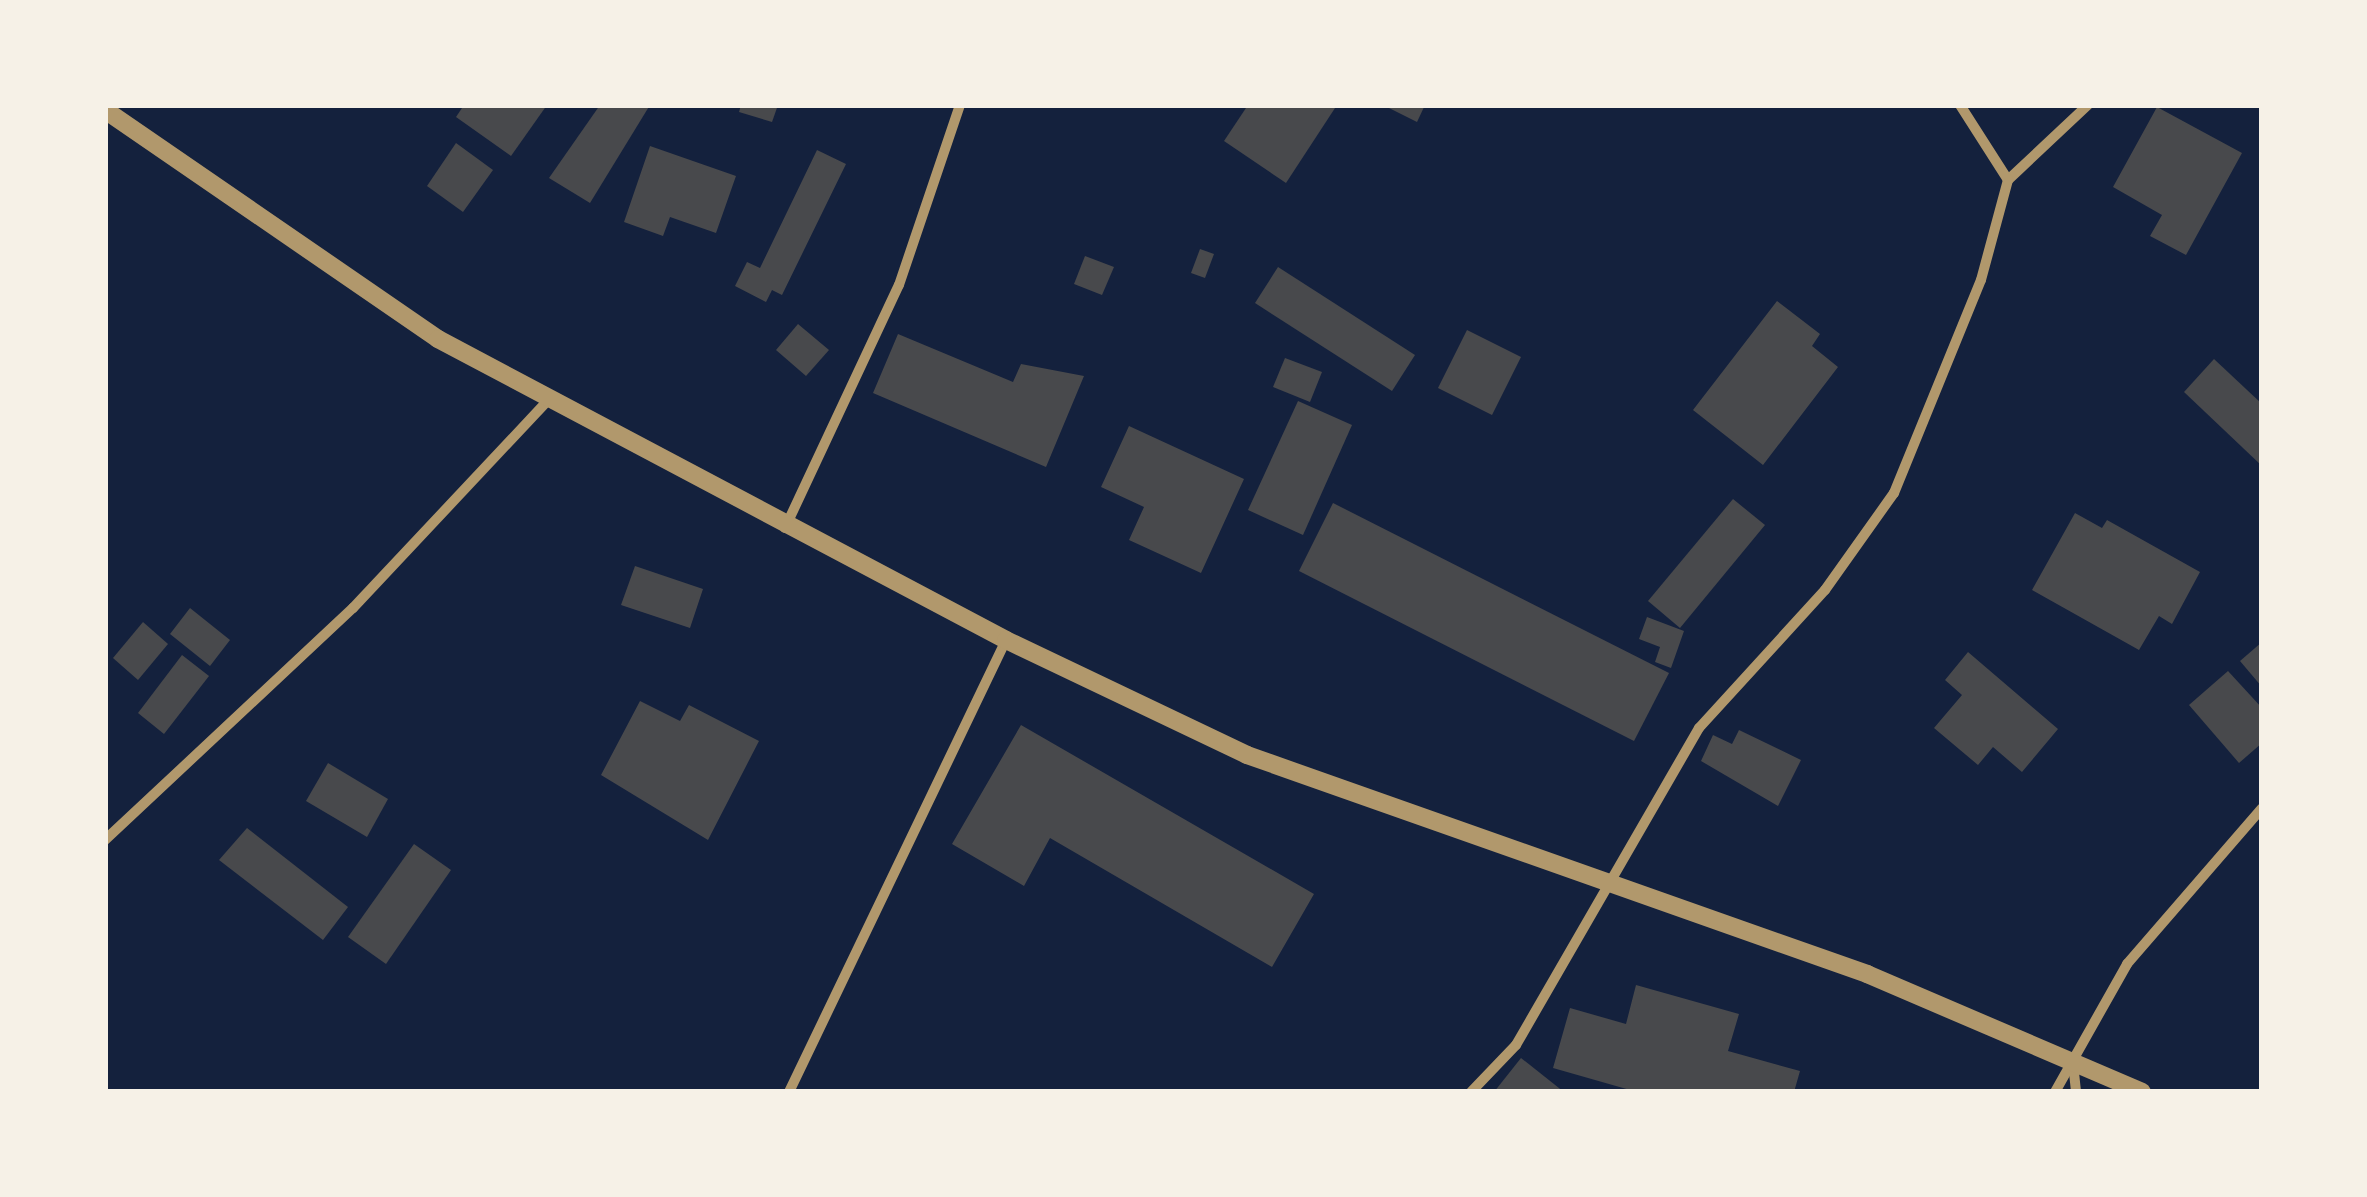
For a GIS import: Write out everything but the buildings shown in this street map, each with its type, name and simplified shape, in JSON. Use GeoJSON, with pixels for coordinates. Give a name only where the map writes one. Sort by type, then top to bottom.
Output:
{"type":"FeatureCollection","features":[{"type":"Feature","properties":{"kind":"street"},"geometry":{"type":"LineString","coordinates":[[785,528],[900,285],[960,105]]}},
{"type":"Feature","properties":{"kind":"street"},"geometry":{"type":"LineString","coordinates":[[1960,105],[2008,180]]}},
{"type":"Feature","properties":{"kind":"street"},"geometry":{"type":"LineString","coordinates":[[1472,1092],[1516,1045],[1699,728],[1825,590],[1894,493],[1981,280],[2008,180],[2088,105]]}},
{"type":"Feature","properties":{"kind":"street"},"geometry":{"type":"LineString","coordinates":[[105,110],[404,318],[785,528],[1006,640],[1247,754],[1866,974],[2142,1092]]}},
{"type":"Feature","properties":{"kind":"street"},"geometry":{"type":"LineString","coordinates":[[105,840],[352,608],[549,399]]}},
{"type":"Feature","properties":{"kind":"street"},"geometry":{"type":"LineString","coordinates":[[789,1092],[1006,640]]}},
{"type":"Feature","properties":{"kind":"street"},"geometry":{"type":"LineString","coordinates":[[2055,1092],[2127,964],[2262,808]]}},
{"type":"Feature","properties":{"kind":"street"},"geometry":{"type":"LineString","coordinates":[[2072,1061],[2076,1092]]}}]}
